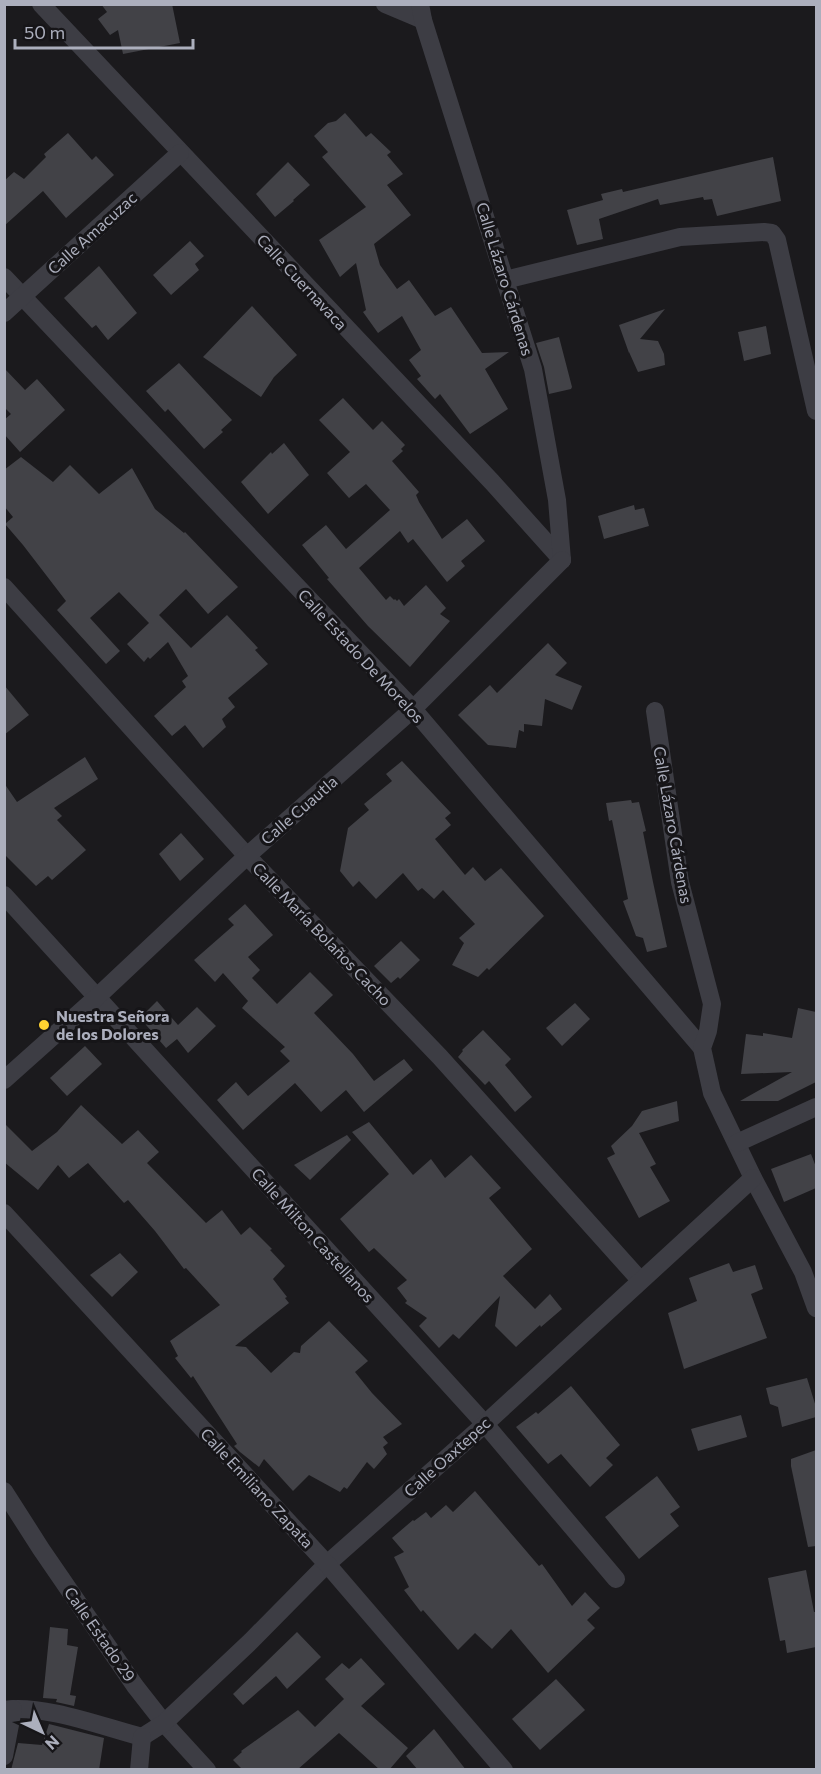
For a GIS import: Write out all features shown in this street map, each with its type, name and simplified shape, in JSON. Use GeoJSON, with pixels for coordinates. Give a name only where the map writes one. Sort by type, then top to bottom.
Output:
{"type":"FeatureCollection","features":[{"type":"Feature","properties":{"kind":"street","name":"Calle Cuernavaca"},"geometry":{"type":"LineString","coordinates":[[41,4],[492,482],[562,560]]}},
{"type":"Feature","properties":{"kind":"street"},"geometry":{"type":"LineString","coordinates":[[385,4],[419,10]]}},
{"type":"Feature","properties":{"kind":"street","name":"Calle Lázaro Cárdenas"},"geometry":{"type":"LineString","coordinates":[[419,10],[533,369],[557,500],[562,560]]}},
{"type":"Feature","properties":{"kind":"street","name":"Calle Amacuzac"},"geometry":{"type":"LineString","coordinates":[[4,313],[180,153]]}},
{"type":"Feature","properties":{"kind":"street"},"geometry":{"type":"LineString","coordinates":[[505,280],[680,237],[772,233],[777,240],[816,411]]}},
{"type":"Feature","properties":{"kind":"street","name":"Calle Estado De Morelos"},"geometry":{"type":"LineString","coordinates":[[4,277],[413,710],[702,1048]]}},
{"type":"Feature","properties":{"kind":"street","name":"Calle Cuautla"},"geometry":{"type":"LineString","coordinates":[[4,1080],[97,997],[247,856],[413,710],[562,560]]}},
{"type":"Feature","properties":{"kind":"street","name":"Calle María Bolaños Cacho"},"geometry":{"type":"LineString","coordinates":[[4,587],[247,856],[440,1057],[640,1280]]}},
{"type":"Feature","properties":{"kind":"street","name":"Calle Lázaro Cárdenas"},"geometry":{"type":"LineString","coordinates":[[655,711],[681,882],[712,1004],[708,1030],[702,1048],[712,1093],[753,1178],[810,1274],[816,1308]]}},
{"type":"Feature","properties":{"kind":"street","name":"Calle Milton Castellanos"},"geometry":{"type":"LineString","coordinates":[[4,895],[485,1424],[616,1579]]}},
{"type":"Feature","properties":{"kind":"street"},"geometry":{"type":"LineString","coordinates":[[736,1143],[816,1107]]}},
{"type":"Feature","properties":{"kind":"street","name":"Calle Oaxtepec"},"geometry":{"type":"LineString","coordinates":[[142,1737],[164,1723],[327,1564],[485,1424],[753,1178]]}},
{"type":"Feature","properties":{"kind":"street","name":"Calle Emiliano Zapata"},"geometry":{"type":"LineString","coordinates":[[4,1213],[327,1564],[504,1770]]}},
{"type":"Feature","properties":{"kind":"street","name":"Calle Estado 29"},"geometry":{"type":"LineString","coordinates":[[4,1491],[112,1652],[164,1723],[207,1770]]}},
{"type":"Feature","properties":{"kind":"street"},"geometry":{"type":"LineString","coordinates":[[4,1756],[9,1709],[58,1714],[142,1737],[139,1770]]}},
{"type":"Feature","properties":{"kind":"building"},"geometry":{"type":"Polygon","coordinates":[[[101,4],[172,4],[180,43],[123,54],[118,30],[110,35],[98,19],[107,12],[101,4]]]}},
{"type":"Feature","properties":{"kind":"building"},"geometry":{"type":"Polygon","coordinates":[[[345,113],[366,137],[371,133],[391,152],[387,155],[403,174],[387,185],[411,215],[374,244],[380,265],[397,289],[409,280],[435,316],[451,307],[482,353],[509,352],[485,369],[508,409],[470,434],[440,394],[435,399],[417,379],[421,376],[409,360],[421,350],[402,316],[378,333],[363,312],[366,310],[356,263],[340,277],[319,240],[366,207],[322,157],[328,152],[314,136],[328,123],[336,121],[345,113]]]}},
{"type":"Feature","properties":{"kind":"building"},"geometry":{"type":"Polygon","coordinates":[[[68,133],[92,160],[96,156],[114,175],[66,218],[43,191],[4,226],[4,181],[14,172],[24,179],[46,157],[44,154],[68,133]]]}},
{"type":"Feature","properties":{"kind":"building"},"geometry":{"type":"Polygon","coordinates":[[[773,157],[781,201],[717,216],[712,199],[704,200],[703,197],[660,205],[658,199],[599,219],[603,239],[577,245],[567,210],[603,200],[601,194],[622,189],[623,192],[773,157]]]}},
{"type":"Feature","properties":{"kind":"building"},"geometry":{"type":"Polygon","coordinates":[[[288,162],[310,185],[275,217],[256,194],[288,162]]]}},
{"type":"Feature","properties":{"kind":"building"},"geometry":{"type":"Polygon","coordinates":[[[190,241],[204,256],[195,264],[199,270],[171,295],[153,275],[190,241]]]}},
{"type":"Feature","properties":{"kind":"building"},"geometry":{"type":"Polygon","coordinates":[[[99,266],[137,313],[108,340],[96,325],[92,328],[64,298],[99,266]]]}},
{"type":"Feature","properties":{"kind":"building"},"geometry":{"type":"Polygon","coordinates":[[[252,306],[297,355],[274,377],[261,397],[203,357],[252,306]]]}},
{"type":"Feature","properties":{"kind":"building"},"geometry":{"type":"Polygon","coordinates":[[[665,309],[640,339],[658,341],[664,354],[665,365],[638,372],[619,325],[665,309]]]}},
{"type":"Feature","properties":{"kind":"building"},"geometry":{"type":"Polygon","coordinates":[[[766,326],[771,354],[744,361],[738,332],[766,326]]]}},
{"type":"Feature","properties":{"kind":"building"},"geometry":{"type":"Polygon","coordinates":[[[559,337],[572,387],[549,394],[544,367],[536,343],[559,337]]]}},
{"type":"Feature","properties":{"kind":"building"},"geometry":{"type":"Polygon","coordinates":[[[179,363],[232,420],[221,430],[223,432],[204,449],[168,409],[165,412],[146,391],[179,363]]]}},
{"type":"Feature","properties":{"kind":"building"},"geometry":{"type":"Polygon","coordinates":[[[4,368],[25,390],[37,379],[65,410],[20,452],[4,434],[4,420],[11,414],[4,407],[4,368]]]}},
{"type":"Feature","properties":{"kind":"building"},"geometry":{"type":"Polygon","coordinates":[[[343,398],[373,430],[382,421],[405,445],[401,449],[403,451],[392,461],[419,492],[416,495],[419,502],[442,539],[467,519],[485,541],[461,561],[465,566],[447,582],[413,539],[408,543],[400,531],[359,568],[386,600],[390,596],[397,601],[399,599],[404,606],[426,585],[446,608],[440,614],[450,621],[410,667],[368,626],[327,579],[329,578],[302,545],[326,525],[346,549],[390,510],[366,484],[349,498],[327,473],[350,452],[319,420],[343,398]]]}},
{"type":"Feature","properties":{"kind":"building"},"geometry":{"type":"Polygon","coordinates":[[[284,443],[309,475],[268,514],[241,482],[271,452],[272,454],[284,443]]]}},
{"type":"Feature","properties":{"kind":"building"},"geometry":{"type":"Polygon","coordinates":[[[21,457],[53,482],[70,465],[99,494],[132,468],[155,509],[185,532],[238,587],[208,614],[186,589],[159,615],[191,648],[227,615],[258,648],[255,650],[268,664],[228,698],[235,707],[222,719],[226,727],[203,748],[185,725],[172,736],[154,716],[186,687],[182,681],[188,676],[168,642],[144,662],[127,644],[149,623],[119,592],[90,618],[120,651],[106,664],[57,610],[66,601],[5,524],[13,517],[4,506],[4,470],[21,457]]]}},
{"type":"Feature","properties":{"kind":"building"},"geometry":{"type":"Polygon","coordinates":[[[634,505],[635,510],[644,508],[649,526],[604,539],[598,516],[634,505]]]}},
{"type":"Feature","properties":{"kind":"building"},"geometry":{"type":"Polygon","coordinates":[[[548,643],[567,663],[555,675],[582,686],[572,710],[545,699],[542,726],[524,724],[524,732],[519,730],[516,748],[488,745],[458,715],[490,685],[497,693],[548,643]]]}},
{"type":"Feature","properties":{"kind":"building"},"geometry":{"type":"Polygon","coordinates":[[[4,685],[29,715],[4,735],[4,685]]]}},
{"type":"Feature","properties":{"kind":"building"},"geometry":{"type":"Polygon","coordinates":[[[85,757],[98,779],[54,808],[62,816],[57,820],[86,850],[52,880],[48,876],[36,886],[4,854],[4,783],[17,802],[85,757]]]}},
{"type":"Feature","properties":{"kind":"building"},"geometry":{"type":"Polygon","coordinates":[[[402,761],[451,813],[445,818],[451,825],[435,839],[465,875],[473,867],[485,881],[501,868],[544,916],[489,970],[487,968],[478,977],[452,965],[464,943],[459,938],[475,924],[443,890],[434,899],[422,888],[418,891],[403,873],[376,899],[359,881],[353,887],[340,871],[348,828],[369,810],[364,804],[392,781],[386,774],[402,761]]]}},
{"type":"Feature","properties":{"kind":"building"},"geometry":{"type":"Polygon","coordinates":[[[631,800],[632,803],[639,802],[667,947],[647,952],[643,938],[636,936],[623,901],[628,899],[612,820],[609,821],[606,803],[631,800]]]}},
{"type":"Feature","properties":{"kind":"building"},"geometry":{"type":"Polygon","coordinates":[[[181,833],[204,859],[180,881],[159,854],[181,833]]]}},
{"type":"Feature","properties":{"kind":"building"},"geometry":{"type":"Polygon","coordinates":[[[245,904],[273,935],[248,957],[260,970],[252,978],[277,1004],[310,972],[333,995],[314,1013],[353,1054],[374,1081],[404,1059],[413,1070],[364,1112],[346,1090],[321,1112],[295,1083],[243,1130],[217,1100],[236,1082],[248,1096],[290,1061],[280,1051],[285,1047],[242,1008],[248,1001],[223,973],[215,982],[194,960],[234,925],[228,919],[245,904]]]}},
{"type":"Feature","properties":{"kind":"building"},"geometry":{"type":"Polygon","coordinates":[[[401,941],[420,960],[400,979],[398,977],[391,983],[374,966],[401,941]]]}},
{"type":"Feature","properties":{"kind":"building"},"geometry":{"type":"Polygon","coordinates":[[[157,1001],[178,1025],[197,1007],[216,1026],[188,1053],[177,1039],[166,1048],[140,1018],[157,1001]]]}},
{"type":"Feature","properties":{"kind":"building"},"geometry":{"type":"Polygon","coordinates":[[[575,1003],[590,1019],[562,1046],[546,1028],[575,1003]]]}},
{"type":"Feature","properties":{"kind":"building"},"geometry":{"type":"Polygon","coordinates":[[[798,1008],[816,1012],[816,1082],[778,1101],[740,1101],[792,1072],[741,1074],[746,1034],[763,1036],[763,1033],[792,1038],[798,1008]]]}},
{"type":"Feature","properties":{"kind":"building"},"geometry":{"type":"Polygon","coordinates":[[[483,1030],[511,1059],[505,1065],[532,1097],[515,1112],[489,1081],[485,1085],[458,1057],[462,1050],[483,1030]]]}},
{"type":"Feature","properties":{"kind":"building"},"geometry":{"type":"Polygon","coordinates":[[[85,1046],[102,1064],[67,1096],[50,1078],[85,1046]]]}},
{"type":"Feature","properties":{"kind":"building"},"geometry":{"type":"Polygon","coordinates":[[[677,1101],[679,1121],[639,1133],[656,1164],[650,1167],[670,1201],[639,1218],[607,1158],[615,1154],[611,1146],[632,1126],[642,1111],[677,1101]]]}},
{"type":"Feature","properties":{"kind":"building"},"geometry":{"type":"Polygon","coordinates":[[[81,1105],[122,1144],[138,1130],[159,1152],[147,1163],[206,1223],[222,1210],[241,1235],[250,1227],[285,1266],[273,1279],[289,1303],[235,1346],[246,1347],[271,1373],[294,1352],[300,1353],[301,1346],[329,1321],[368,1361],[355,1372],[402,1424],[383,1437],[388,1443],[383,1447],[387,1454],[374,1469],[367,1462],[347,1489],[344,1487],[340,1492],[309,1475],[293,1491],[264,1459],[259,1467],[240,1452],[234,1446],[237,1444],[193,1376],[191,1378],[175,1358],[178,1356],[170,1341],[220,1305],[186,1268],[184,1269],[128,1200],[124,1203],[88,1163],[69,1178],[58,1165],[38,1190],[4,1162],[4,1123],[32,1151],[57,1132],[81,1105]]]}},
{"type":"Feature","properties":{"kind":"building"},"geometry":{"type":"Polygon","coordinates":[[[369,1122],[413,1175],[431,1159],[445,1178],[471,1155],[501,1188],[489,1198],[532,1249],[503,1276],[535,1309],[550,1294],[562,1309],[516,1347],[495,1326],[500,1296],[459,1339],[453,1334],[439,1348],[419,1326],[427,1318],[405,1303],[407,1301],[397,1288],[407,1280],[374,1248],[369,1252],[340,1219],[389,1174],[352,1132],[369,1122]]]}},
{"type":"Feature","properties":{"kind":"building"},"geometry":{"type":"Polygon","coordinates":[[[347,1135],[351,1140],[310,1180],[294,1165],[347,1135]]]}},
{"type":"Feature","properties":{"kind":"building"},"geometry":{"type":"Polygon","coordinates":[[[811,1154],[816,1167],[816,1188],[784,1202],[771,1169],[811,1154]]]}},
{"type":"Feature","properties":{"kind":"building"},"geometry":{"type":"Polygon","coordinates":[[[120,1253],[138,1272],[112,1297],[90,1275],[120,1253]]]}},
{"type":"Feature","properties":{"kind":"building"},"geometry":{"type":"Polygon","coordinates":[[[729,1263],[733,1272],[755,1265],[763,1289],[751,1294],[767,1338],[684,1369],[668,1313],[697,1301],[689,1278],[729,1263]]]}},
{"type":"Feature","properties":{"kind":"building"},"geometry":{"type":"Polygon","coordinates":[[[807,1378],[816,1407],[816,1417],[782,1427],[778,1407],[770,1404],[766,1388],[807,1378]]]}},
{"type":"Feature","properties":{"kind":"building"},"geometry":{"type":"Polygon","coordinates":[[[571,1386],[620,1445],[606,1458],[613,1465],[590,1487],[561,1454],[548,1464],[516,1427],[536,1412],[538,1414],[571,1386]]]}},
{"type":"Feature","properties":{"kind":"building"},"geometry":{"type":"Polygon","coordinates":[[[741,1415],[747,1437],[698,1451],[691,1429],[741,1415]]]}},
{"type":"Feature","properties":{"kind":"building"},"geometry":{"type":"Polygon","coordinates":[[[816,1450],[816,1546],[808,1547],[791,1459],[816,1450]]]}},
{"type":"Feature","properties":{"kind":"building"},"geometry":{"type":"Polygon","coordinates":[[[657,1476],[680,1507],[670,1514],[679,1526],[639,1559],[605,1517],[657,1476]]]}},
{"type":"Feature","properties":{"kind":"building"},"geometry":{"type":"Polygon","coordinates":[[[475,1491],[539,1566],[542,1564],[572,1606],[585,1592],[600,1608],[587,1620],[595,1628],[548,1673],[511,1629],[492,1649],[475,1633],[458,1650],[423,1610],[421,1612],[404,1590],[409,1587],[394,1557],[404,1552],[392,1538],[426,1512],[431,1518],[446,1505],[453,1512],[475,1491]]]}},
{"type":"Feature","properties":{"kind":"building"},"geometry":{"type":"Polygon","coordinates":[[[806,1570],[814,1612],[816,1612],[816,1647],[787,1653],[785,1640],[780,1641],[768,1578],[806,1570]]]}},
{"type":"Feature","properties":{"kind":"building"},"geometry":{"type":"Polygon","coordinates":[[[50,1627],[68,1629],[67,1645],[78,1647],[70,1695],[76,1696],[74,1706],[56,1702],[57,1699],[43,1698],[50,1627]]]}},
{"type":"Feature","properties":{"kind":"building"},"geometry":{"type":"Polygon","coordinates":[[[297,1632],[321,1657],[287,1689],[276,1676],[243,1705],[233,1694],[297,1632]]]}},
{"type":"Feature","properties":{"kind":"building"},"geometry":{"type":"Polygon","coordinates":[[[361,1658],[385,1684],[361,1706],[408,1748],[389,1770],[380,1770],[339,1733],[297,1770],[243,1770],[233,1760],[241,1751],[298,1710],[315,1727],[344,1699],[325,1679],[342,1663],[349,1669],[361,1658]]]}},
{"type":"Feature","properties":{"kind":"building"},"geometry":{"type":"Polygon","coordinates":[[[556,1679],[585,1710],[540,1750],[512,1719],[556,1679]]]}},
{"type":"Feature","properties":{"kind":"building"},"geometry":{"type":"Polygon","coordinates":[[[49,1724],[104,1738],[99,1770],[11,1770],[18,1743],[42,1745],[49,1724]]]}},
{"type":"Feature","properties":{"kind":"building"},"geometry":{"type":"Polygon","coordinates":[[[434,1729],[466,1770],[418,1770],[406,1756],[434,1729]]]}},
{"type":"Feature","properties":{"kind":"place","name":"Nuestra Señora de los Dolores"},"geometry":{"type":"Point","coordinates":[44,1025]}}]}
